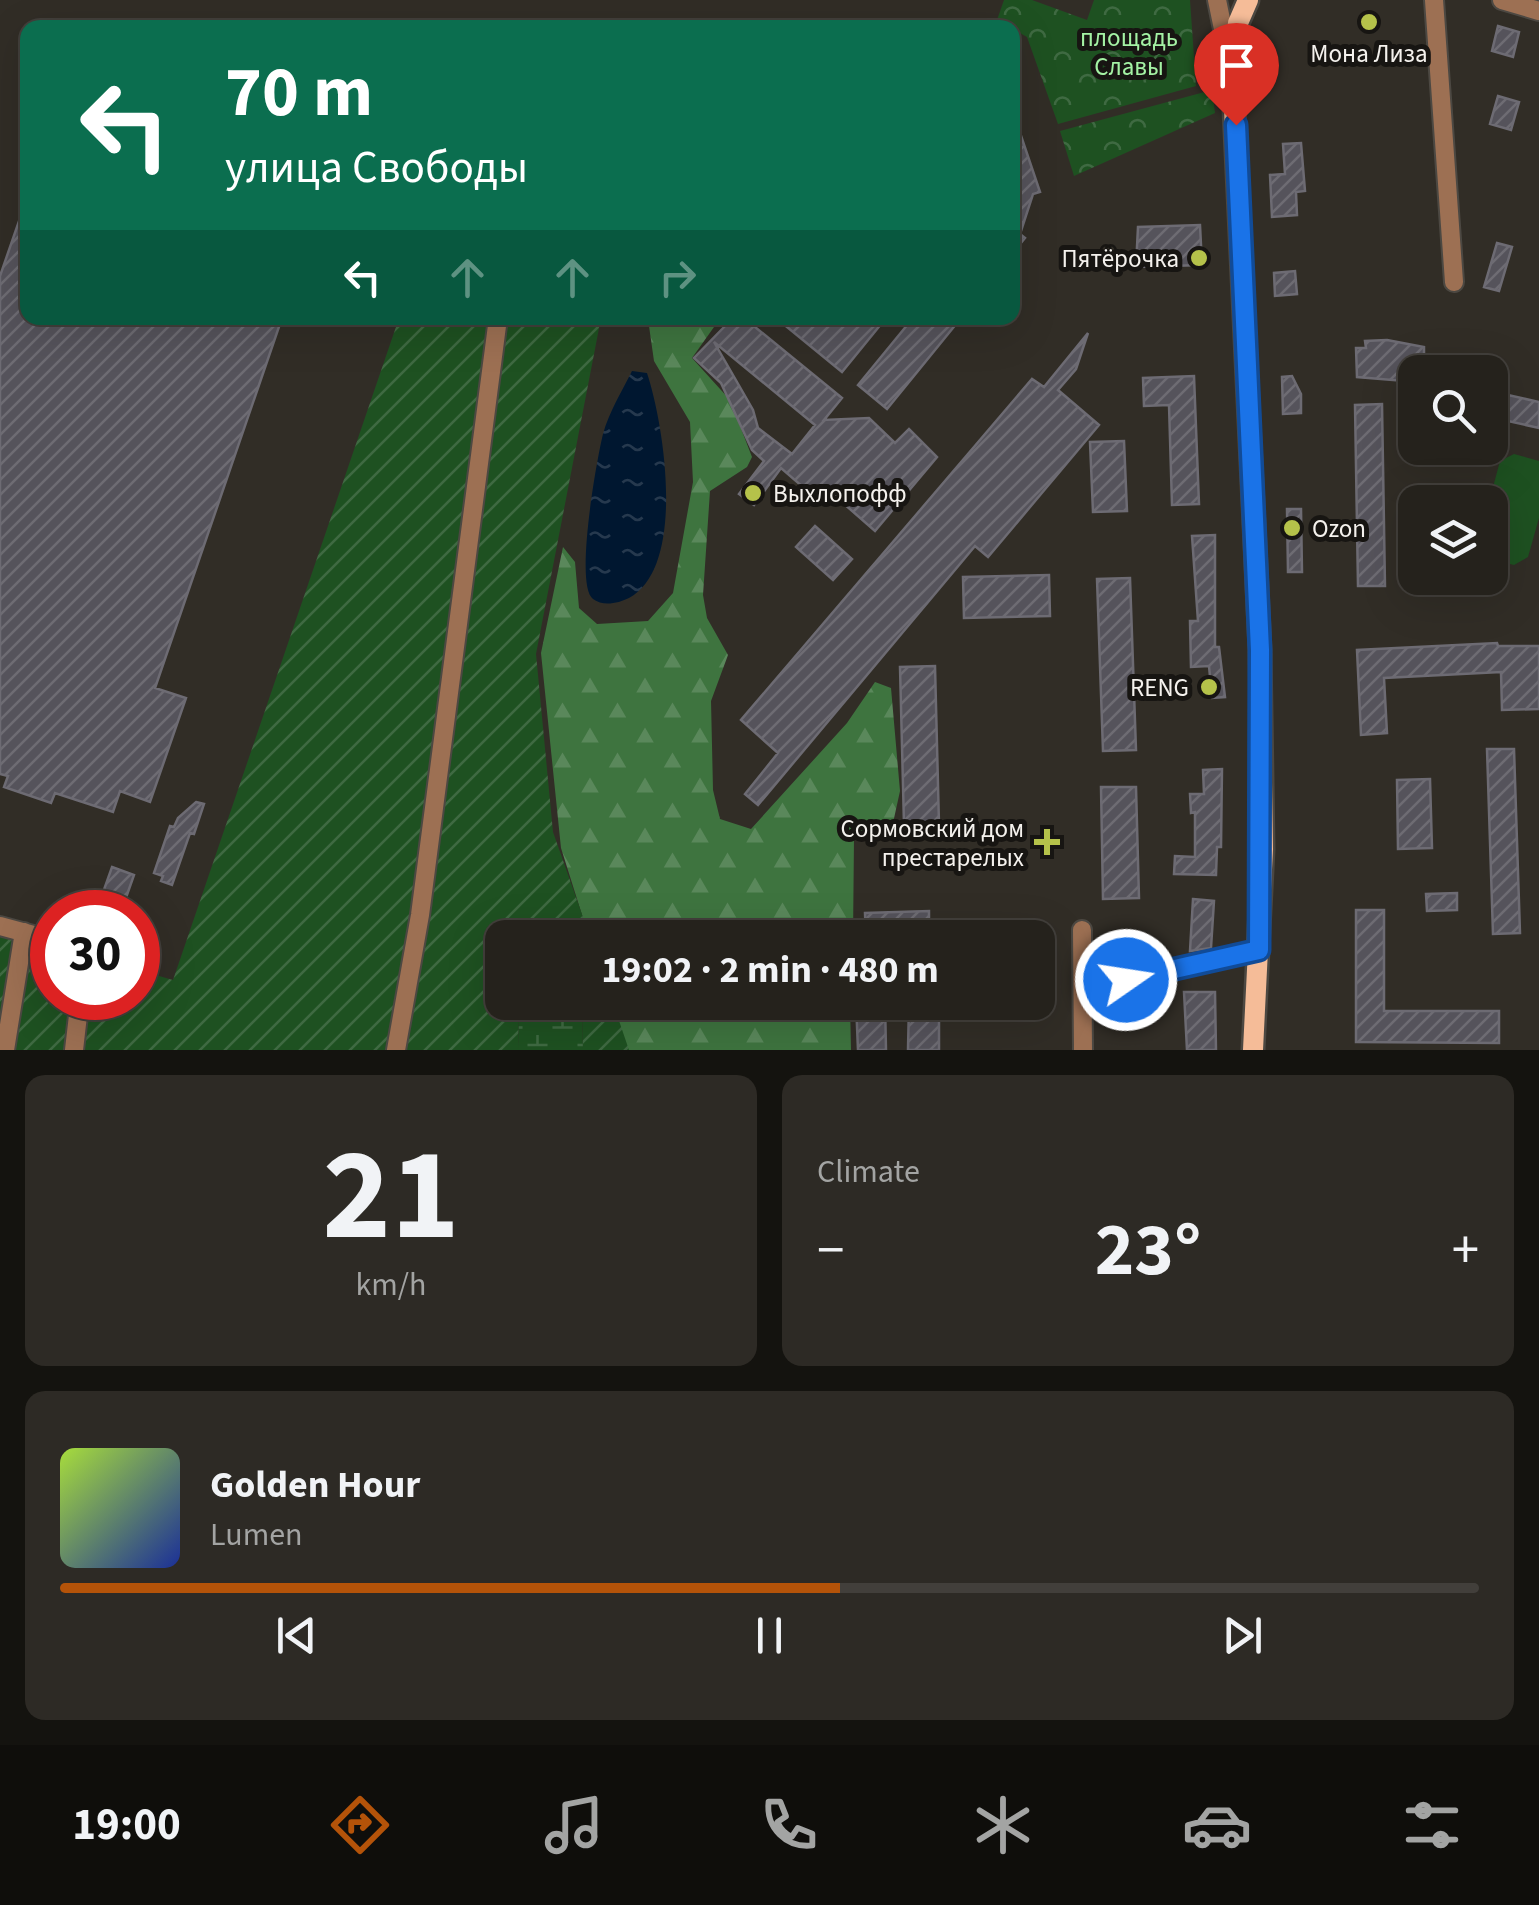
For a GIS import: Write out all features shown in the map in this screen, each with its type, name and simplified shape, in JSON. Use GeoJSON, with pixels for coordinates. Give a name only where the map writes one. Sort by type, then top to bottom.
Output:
{"type":"FeatureCollection","features":[{"type":"Feature","properties":{"kind":"main road"},"geometry":{"type":"LineString","coordinates":[[1248,0],[1238,23],[1232,68],[1260,650],[1259,950],[1253,1050]]}},
{"type":"Feature","properties":{"kind":"street"},"geometry":{"type":"LineString","coordinates":[[1217,0],[1232,68]]}},
{"type":"Feature","properties":{"kind":"street"},"geometry":{"type":"LineString","coordinates":[[1434,0],[1454,282]]}},
{"type":"Feature","properties":{"kind":"street"},"geometry":{"type":"LineString","coordinates":[[1502,0],[1539,10]]}},
{"type":"Feature","properties":{"kind":"street"},"geometry":{"type":"LineString","coordinates":[[396,1050],[420,914],[497,325]]}},
{"type":"Feature","properties":{"kind":"street"},"geometry":{"type":"LineString","coordinates":[[0,926],[30,934]]}},
{"type":"Feature","properties":{"kind":"street"},"geometry":{"type":"LineString","coordinates":[[1082,930],[1082,1050]]}},
{"type":"Feature","properties":{"kind":"street"},"geometry":{"type":"LineString","coordinates":[[5,1050],[24,932]]}},
{"type":"Feature","properties":{"kind":"street"},"geometry":{"type":"LineString","coordinates":[[1084,982],[1126,980],[1259,950]]}},
{"type":"Feature","properties":{"kind":"street"},"geometry":{"type":"LineString","coordinates":[[74,1050],[77,1020]]}},
{"type":"Feature","properties":{"kind":"green space","name":"площадь Славы"},"geometry":{"type":"Polygon","coordinates":[[[1004,0],[1032,0],[1087,20],[1094,0],[1190,0],[1196,86],[1058,124],[1027,37],[1020,33],[1020,20],[997,20],[1004,0]]]}},
{"type":"Feature","properties":{"kind":"green space"},"geometry":{"type":"Polygon","coordinates":[[[1212,90],[1215,113],[1074,176],[1060,131],[1212,90]]]}},
{"type":"Feature","properties":{"kind":"green space"},"geometry":{"type":"Polygon","coordinates":[[[397,325],[600,325],[536,654],[553,832],[584,920],[485,920],[485,1020],[519,1020],[518,1050],[0,1050],[0,931],[30,940],[30,1020],[160,1020],[160,976],[173,980],[397,325]]]}},
{"type":"Feature","properties":{"kind":"green space"},"geometry":{"type":"Polygon","coordinates":[[[648,325],[714,327],[692,358],[730,400],[752,457],[747,467],[710,491],[703,595],[707,618],[728,655],[711,701],[713,790],[720,819],[751,829],[847,723],[875,682],[891,688],[900,791],[893,823],[854,837],[853,920],[584,920],[561,848],[541,653],[563,547],[575,562],[579,608],[597,624],[648,621],[673,593],[693,482],[690,422],[654,361],[648,325]]]}},
{"type":"Feature","properties":{"kind":"green space"},"geometry":{"type":"Polygon","coordinates":[[[1514,454],[1539,461],[1539,518],[1528,557],[1514,565],[1508,564],[1508,485],[1494,485],[1499,465],[1508,465],[1508,457],[1514,454]]]}},
{"type":"Feature","properties":{"kind":"green space"},"geometry":{"type":"Polygon","coordinates":[[[519,1020],[582,1020],[583,1050],[518,1050],[519,1020]]]}},
{"type":"Feature","properties":{"kind":"green space"},"geometry":{"type":"Polygon","coordinates":[[[582,1020],[619,1020],[629,1050],[583,1050],[582,1020]]]}},
{"type":"Feature","properties":{"kind":"green space"},"geometry":{"type":"Polygon","coordinates":[[[597,1020],[850,1020],[851,1050],[597,1050],[597,1020]]]}},
{"type":"Feature","properties":{"kind":"water"},"geometry":{"type":"Polygon","coordinates":[[[632,371],[647,373],[660,425],[665,527],[659,557],[647,582],[629,598],[606,604],[593,599],[588,589],[589,520],[603,434],[632,371]]]}},
{"type":"Feature","properties":{"kind":"building"},"geometry":{"type":"Polygon","coordinates":[[[1498,26],[1519,32],[1513,57],[1492,51],[1498,26]]]}},
{"type":"Feature","properties":{"kind":"building"},"geometry":{"type":"Polygon","coordinates":[[[1498,96],[1519,102],[1511,130],[1490,124],[1498,96]]]}},
{"type":"Feature","properties":{"kind":"building"},"geometry":{"type":"Polygon","coordinates":[[[1020,133],[1040,192],[1033,194],[1020,234],[1020,133]]]}},
{"type":"Feature","properties":{"kind":"building"},"geometry":{"type":"Polygon","coordinates":[[[1301,143],[1305,191],[1296,192],[1297,215],[1272,217],[1270,175],[1285,174],[1283,144],[1301,143]]]}},
{"type":"Feature","properties":{"kind":"building"},"geometry":{"type":"Polygon","coordinates":[[[20,218],[20,325],[280,325],[155,688],[186,698],[150,802],[120,791],[113,812],[55,793],[51,803],[4,787],[8,776],[0,774],[0,276],[20,218]]]}},
{"type":"Feature","properties":{"kind":"building"},"geometry":{"type":"Polygon","coordinates":[[[1200,225],[1202,265],[1136,267],[1138,227],[1200,225]]]}},
{"type":"Feature","properties":{"kind":"building"},"geometry":{"type":"Polygon","coordinates":[[[1497,243],[1512,247],[1499,291],[1484,287],[1497,243]]]}},
{"type":"Feature","properties":{"kind":"building"},"geometry":{"type":"Polygon","coordinates":[[[1295,271],[1297,294],[1275,296],[1274,273],[1295,271]]]}},
{"type":"Feature","properties":{"kind":"building"},"geometry":{"type":"Polygon","coordinates":[[[726,325],[753,325],[842,398],[824,420],[869,418],[895,443],[909,429],[937,457],[875,531],[827,489],[818,500],[781,468],[754,505],[739,494],[764,461],[752,450],[721,383],[694,358],[726,325]],[[714,342],[753,410],[758,428],[792,454],[815,425],[714,342]]]}},
{"type":"Feature","properties":{"kind":"building"},"geometry":{"type":"Polygon","coordinates":[[[785,325],[880,325],[842,372],[785,325]]]}},
{"type":"Feature","properties":{"kind":"building"},"geometry":{"type":"Polygon","coordinates":[[[907,325],[955,325],[887,409],[858,385],[907,325]]]}},
{"type":"Feature","properties":{"kind":"building"},"geometry":{"type":"Polygon","coordinates":[[[1088,333],[1076,369],[1058,390],[1099,425],[988,557],[975,546],[758,805],[745,794],[778,753],[741,720],[1032,379],[1044,387],[1088,333]]]}},
{"type":"Feature","properties":{"kind":"building"},"geometry":{"type":"Polygon","coordinates":[[[1387,340],[1424,347],[1424,355],[1398,355],[1398,380],[1357,377],[1356,348],[1366,348],[1365,341],[1387,340]]]}},
{"type":"Feature","properties":{"kind":"building"},"geometry":{"type":"Polygon","coordinates":[[[1194,376],[1199,504],[1172,505],[1169,405],[1144,406],[1143,378],[1194,376]]]}},
{"type":"Feature","properties":{"kind":"building"},"geometry":{"type":"Polygon","coordinates":[[[1292,376],[1301,394],[1301,413],[1283,414],[1282,377],[1292,376]]]}},
{"type":"Feature","properties":{"kind":"building"},"geometry":{"type":"Polygon","coordinates":[[[1508,395],[1539,402],[1539,428],[1508,421],[1508,395]]]}},
{"type":"Feature","properties":{"kind":"building"},"geometry":{"type":"Polygon","coordinates":[[[1382,404],[1385,586],[1358,586],[1355,405],[1382,404]]]}},
{"type":"Feature","properties":{"kind":"building"},"geometry":{"type":"Polygon","coordinates":[[[1124,441],[1127,511],[1093,512],[1090,442],[1124,441]]]}},
{"type":"Feature","properties":{"kind":"building"},"geometry":{"type":"Polygon","coordinates":[[[1287,509],[1301,509],[1302,572],[1288,572],[1287,509]]]}},
{"type":"Feature","properties":{"kind":"building"},"geometry":{"type":"Polygon","coordinates":[[[815,526],[852,559],[833,580],[796,547],[815,526]]]}},
{"type":"Feature","properties":{"kind":"building"},"geometry":{"type":"Polygon","coordinates":[[[1215,535],[1215,647],[1219,647],[1225,697],[1212,698],[1209,666],[1191,667],[1190,621],[1198,621],[1192,536],[1215,535]]]}},
{"type":"Feature","properties":{"kind":"building"},"geometry":{"type":"Polygon","coordinates":[[[1049,575],[1050,616],[964,618],[963,577],[1049,575]]]}},
{"type":"Feature","properties":{"kind":"building"},"geometry":{"type":"Polygon","coordinates":[[[1130,578],[1136,750],[1103,751],[1097,579],[1130,578]]]}},
{"type":"Feature","properties":{"kind":"building"},"geometry":{"type":"Polygon","coordinates":[[[1497,643],[1539,646],[1539,709],[1502,710],[1501,672],[1384,678],[1387,733],[1361,735],[1357,650],[1497,643]]]}},
{"type":"Feature","properties":{"kind":"building"},"geometry":{"type":"Polygon","coordinates":[[[935,666],[939,824],[904,825],[900,667],[935,666]]]}},
{"type":"Feature","properties":{"kind":"building"},"geometry":{"type":"Polygon","coordinates":[[[1487,749],[1514,749],[1520,933],[1493,934],[1487,749]]]}},
{"type":"Feature","properties":{"kind":"building"},"geometry":{"type":"Polygon","coordinates":[[[1222,769],[1221,847],[1217,847],[1216,875],[1174,874],[1175,856],[1195,857],[1195,812],[1191,813],[1190,794],[1204,794],[1203,770],[1222,769]]]}},
{"type":"Feature","properties":{"kind":"building"},"geometry":{"type":"Polygon","coordinates":[[[1430,779],[1432,848],[1398,849],[1397,780],[1430,779]]]}},
{"type":"Feature","properties":{"kind":"building"},"geometry":{"type":"Polygon","coordinates":[[[1101,787],[1136,787],[1139,898],[1103,899],[1101,787]]]}},
{"type":"Feature","properties":{"kind":"building"},"geometry":{"type":"Polygon","coordinates":[[[196,802],[204,804],[172,885],[161,881],[163,876],[154,873],[170,826],[174,827],[196,802]]]}},
{"type":"Feature","properties":{"kind":"building"},"geometry":{"type":"Polygon","coordinates":[[[112,867],[134,875],[129,890],[104,890],[112,867]]]}},
{"type":"Feature","properties":{"kind":"building"},"geometry":{"type":"Polygon","coordinates":[[[1457,893],[1457,910],[1427,911],[1426,894],[1457,893]]]}},
{"type":"Feature","properties":{"kind":"building"},"geometry":{"type":"Polygon","coordinates":[[[1193,899],[1214,901],[1211,948],[1190,951],[1193,899]]]}},
{"type":"Feature","properties":{"kind":"building"},"geometry":{"type":"Polygon","coordinates":[[[1356,910],[1384,910],[1384,1011],[1499,1011],[1499,1043],[1356,1042],[1356,910]]]}},
{"type":"Feature","properties":{"kind":"building"},"geometry":{"type":"Polygon","coordinates":[[[929,911],[929,920],[865,920],[865,913],[929,911]]]}},
{"type":"Feature","properties":{"kind":"building"},"geometry":{"type":"Polygon","coordinates":[[[1184,992],[1215,992],[1216,1050],[1187,1050],[1184,992]]]}},
{"type":"Feature","properties":{"kind":"building"},"geometry":{"type":"Polygon","coordinates":[[[857,1020],[885,1020],[886,1050],[858,1050],[857,1020]]]}},
{"type":"Feature","properties":{"kind":"building"},"geometry":{"type":"Polygon","coordinates":[[[909,1020],[939,1020],[939,1050],[908,1050],[909,1020]]]}},
{"type":"Feature","properties":{"kind":"place","name":"Мона Лиза"},"geometry":{"type":"Point","coordinates":[1369,22]}},
{"type":"Feature","properties":{"kind":"place","name":"Пятёрочка"},"geometry":{"type":"Point","coordinates":[1199,258]}},
{"type":"Feature","properties":{"kind":"place","name":"Выхлопофф"},"geometry":{"type":"Point","coordinates":[753,493]}},
{"type":"Feature","properties":{"kind":"place","name":"Ozon"},"geometry":{"type":"Point","coordinates":[1292,528]}},
{"type":"Feature","properties":{"kind":"place","name":"RENG"},"geometry":{"type":"Point","coordinates":[1209,687]}},
{"type":"Feature","properties":{"kind":"place","name":"Сормовский дом престарелых"},"geometry":{"type":"Point","coordinates":[1047,842]}},
{"type":"Feature","properties":{"kind":"route"},"geometry":{"type":"LineString","coordinates":[[1126,980],[1259,950],[1263,849],[1260,650],[1236,125]]}}]}
